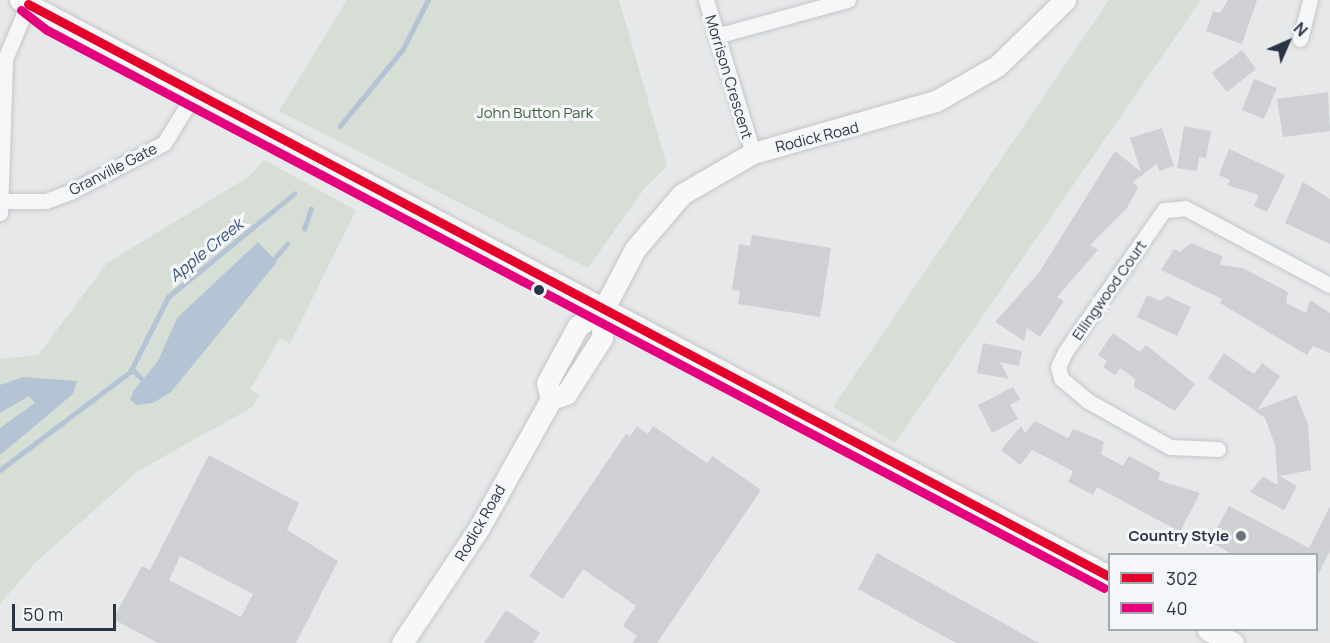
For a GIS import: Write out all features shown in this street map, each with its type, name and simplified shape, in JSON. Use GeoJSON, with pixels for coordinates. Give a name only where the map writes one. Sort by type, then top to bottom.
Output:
{"type":"FeatureCollection","features":[{"type":"Feature","properties":{"kind":"main road","name":"Rodick Road"},"geometry":{"type":"LineString","coordinates":[[402,643],[479,528],[550,399],[547,383],[578,326],[603,310],[649,228],[699,182],[753,153],[936,101],[997,66],[1065,0]]}},
{"type":"Feature","properties":{"kind":"main road"},"geometry":{"type":"LineString","coordinates":[[27,1],[195,93],[1108,576]]}},
{"type":"Feature","properties":{"kind":"main road"},"geometry":{"type":"LineString","coordinates":[[1210,631],[1233,643]]}},
{"type":"Feature","properties":{"kind":"street","name":"Morrison Crescent"},"geometry":{"type":"LineString","coordinates":[[705,0],[753,153]]}},
{"type":"Feature","properties":{"kind":"street"},"geometry":{"type":"LineString","coordinates":[[716,36],[848,0]]}},
{"type":"Feature","properties":{"kind":"street"},"geometry":{"type":"LineString","coordinates":[[1300,39],[1310,0]]}},
{"type":"Feature","properties":{"kind":"street"},"geometry":{"type":"LineString","coordinates":[[2,207],[5,59],[27,1]]}},
{"type":"Feature","properties":{"kind":"street","name":"Granville Gate"},"geometry":{"type":"LineString","coordinates":[[2,207],[62,195],[164,143],[195,93]]}},
{"type":"Feature","properties":{"kind":"street","name":"Ellingwood Court"},"geometry":{"type":"LineString","coordinates":[[1218,449],[1170,447],[1088,401],[1061,378],[1058,367],[1065,352],[1164,210],[1185,208],[1330,285]]}},
{"type":"Feature","properties":{"kind":"green space","name":"John Button Park"},"geometry":{"type":"Polygon","coordinates":[[[347,0],[619,0],[667,166],[644,189],[588,268],[279,111],[347,0]]]}},
{"type":"Feature","properties":{"kind":"green space"},"geometry":{"type":"Polygon","coordinates":[[[1109,0],[1201,0],[895,443],[833,407],[1109,0]]]}},
{"type":"Feature","properties":{"kind":"green space"},"geometry":{"type":"Polygon","coordinates":[[[264,160],[356,210],[290,344],[280,338],[250,390],[260,395],[251,408],[138,471],[36,562],[0,604],[0,359],[38,355],[107,263],[250,176],[264,160]]]}},
{"type":"Feature","properties":{"kind":"water"},"geometry":{"type":"Polygon","coordinates":[[[258,242],[277,262],[171,392],[153,403],[136,405],[130,399],[134,390],[158,361],[177,318],[258,242]]]}},
{"type":"Feature","properties":{"kind":"water"},"geometry":{"type":"Polygon","coordinates":[[[23,377],[77,381],[73,394],[0,455],[0,428],[35,403],[29,396],[0,413],[0,385],[23,377]]]}},
{"type":"Feature","properties":{"kind":"building"},"geometry":{"type":"Polygon","coordinates":[[[1228,0],[1257,0],[1242,44],[1206,31],[1213,11],[1220,13],[1228,0]]]}},
{"type":"Feature","properties":{"kind":"building"},"geometry":{"type":"Polygon","coordinates":[[[1242,50],[1256,69],[1227,92],[1212,73],[1242,50]]]}},
{"type":"Feature","properties":{"kind":"building"},"geometry":{"type":"Polygon","coordinates":[[[1254,79],[1277,88],[1264,119],[1242,110],[1254,79]]]}},
{"type":"Feature","properties":{"kind":"building"},"geometry":{"type":"Polygon","coordinates":[[[1328,92],[1330,131],[1283,137],[1277,99],[1328,92]]]}},
{"type":"Feature","properties":{"kind":"building"},"geometry":{"type":"Polygon","coordinates":[[[1184,126],[1211,131],[1206,158],[1199,157],[1197,171],[1177,168],[1184,126]]]}},
{"type":"Feature","properties":{"kind":"building"},"geometry":{"type":"Polygon","coordinates":[[[1162,128],[1174,166],[1159,171],[1157,164],[1133,182],[1138,188],[1127,208],[1090,245],[1098,250],[1057,297],[1064,301],[1040,337],[1027,328],[1024,341],[995,322],[1038,274],[1115,151],[1141,172],[1130,138],[1162,128]]]}},
{"type":"Feature","properties":{"kind":"building"},"geometry":{"type":"Polygon","coordinates":[[[1229,149],[1285,175],[1267,212],[1254,206],[1259,195],[1227,185],[1230,180],[1219,175],[1229,149]]]}},
{"type":"Feature","properties":{"kind":"building"},"geometry":{"type":"Polygon","coordinates":[[[1303,182],[1330,199],[1330,244],[1285,223],[1303,182]]]}},
{"type":"Feature","properties":{"kind":"building"},"geometry":{"type":"Polygon","coordinates":[[[752,235],[831,248],[820,317],[738,304],[740,291],[732,290],[739,244],[750,246],[752,235]]]}},
{"type":"Feature","properties":{"kind":"building"},"geometry":{"type":"Polygon","coordinates":[[[1191,243],[1222,256],[1220,265],[1243,268],[1288,292],[1286,303],[1306,313],[1310,300],[1330,313],[1330,353],[1313,346],[1307,355],[1220,303],[1222,299],[1161,270],[1174,249],[1180,252],[1191,243]]]}},
{"type":"Feature","properties":{"kind":"building"},"geometry":{"type":"Polygon","coordinates":[[[1147,295],[1160,301],[1167,296],[1191,307],[1177,336],[1137,317],[1147,295]]]}},
{"type":"Feature","properties":{"kind":"building"},"geometry":{"type":"Polygon","coordinates":[[[1113,333],[1140,352],[1146,345],[1195,384],[1175,411],[1134,387],[1135,379],[1120,368],[1115,375],[1103,367],[1107,361],[1098,355],[1113,333]]]}},
{"type":"Feature","properties":{"kind":"building"},"geometry":{"type":"Polygon","coordinates":[[[983,343],[1022,351],[1019,366],[1000,362],[1009,379],[977,373],[983,343]]]}},
{"type":"Feature","properties":{"kind":"building"},"geometry":{"type":"Polygon","coordinates":[[[1224,353],[1254,374],[1262,363],[1280,376],[1257,410],[1296,395],[1308,424],[1311,470],[1279,476],[1297,486],[1284,510],[1250,492],[1263,477],[1278,485],[1275,445],[1265,418],[1208,378],[1224,353]]]}},
{"type":"Feature","properties":{"kind":"building"},"geometry":{"type":"Polygon","coordinates":[[[1013,387],[1020,399],[1010,405],[1018,419],[992,433],[978,405],[1013,387]]]}},
{"type":"Feature","properties":{"kind":"building"},"geometry":{"type":"Polygon","coordinates":[[[1035,421],[1068,438],[1073,429],[1091,436],[1104,442],[1101,454],[1123,466],[1129,456],[1161,473],[1158,479],[1200,493],[1180,532],[1097,487],[1093,495],[1068,482],[1073,471],[1032,450],[1020,465],[1001,450],[1021,426],[1025,433],[1035,421]]]}},
{"type":"Feature","properties":{"kind":"building"},"geometry":{"type":"Polygon","coordinates":[[[637,426],[648,434],[653,426],[707,463],[712,456],[761,490],[657,643],[632,643],[637,636],[623,626],[636,606],[583,569],[563,599],[529,576],[626,434],[630,436],[637,426]]]}},
{"type":"Feature","properties":{"kind":"building"},"geometry":{"type":"Polygon","coordinates":[[[209,455],[299,503],[287,530],[338,561],[296,643],[158,643],[113,619],[142,566],[150,570],[209,455]],[[180,556],[169,580],[241,617],[253,594],[180,556]]]}},
{"type":"Feature","properties":{"kind":"building"},"geometry":{"type":"Polygon","coordinates":[[[1229,506],[1309,548],[1330,506],[1330,551],[1318,575],[1318,553],[1230,553],[1210,542],[1229,506]]]}},
{"type":"Feature","properties":{"kind":"building"},"geometry":{"type":"Polygon","coordinates":[[[877,553],[1039,643],[956,643],[858,589],[877,553]]]}},
{"type":"Feature","properties":{"kind":"building"},"geometry":{"type":"Polygon","coordinates":[[[506,610],[540,633],[533,643],[484,643],[506,610]]]}},
{"type":"Feature","properties":{"kind":"waterway","name":"Apple Creek"},"geometry":{"type":"LineString","coordinates":[[340,126],[403,49],[428,0]]}},
{"type":"Feature","properties":{"kind":"waterway","name":"Apple Creek"},"geometry":{"type":"LineString","coordinates":[[0,470],[130,372],[168,297],[294,194]]}},
{"type":"Feature","properties":{"kind":"waterway","name":"Apple Creek"},"geometry":{"type":"LineString","coordinates":[[304,229],[311,209]]}},
{"type":"Feature","properties":{"kind":"waterway","name":"Apple Creek"},"geometry":{"type":"LineString","coordinates":[[274,259],[287,244]]}},
{"type":"Feature","properties":{"kind":"waterway","name":"Apple Creek"},"geometry":{"type":"LineString","coordinates":[[132,369],[143,380]]}},
{"type":"Feature","properties":{"kind":"transit line","name":"302"},"geometry":{"type":"LineString","coordinates":[[28,4],[1108,576]]}},
{"type":"Feature","properties":{"kind":"transit line","name":"40"},"geometry":{"type":"LineString","coordinates":[[21,10],[47,30],[1104,588]]}},
{"type":"Feature","properties":{"kind":"place","name":"Country Style"},"geometry":{"type":"Point","coordinates":[1241,536]}}]}
